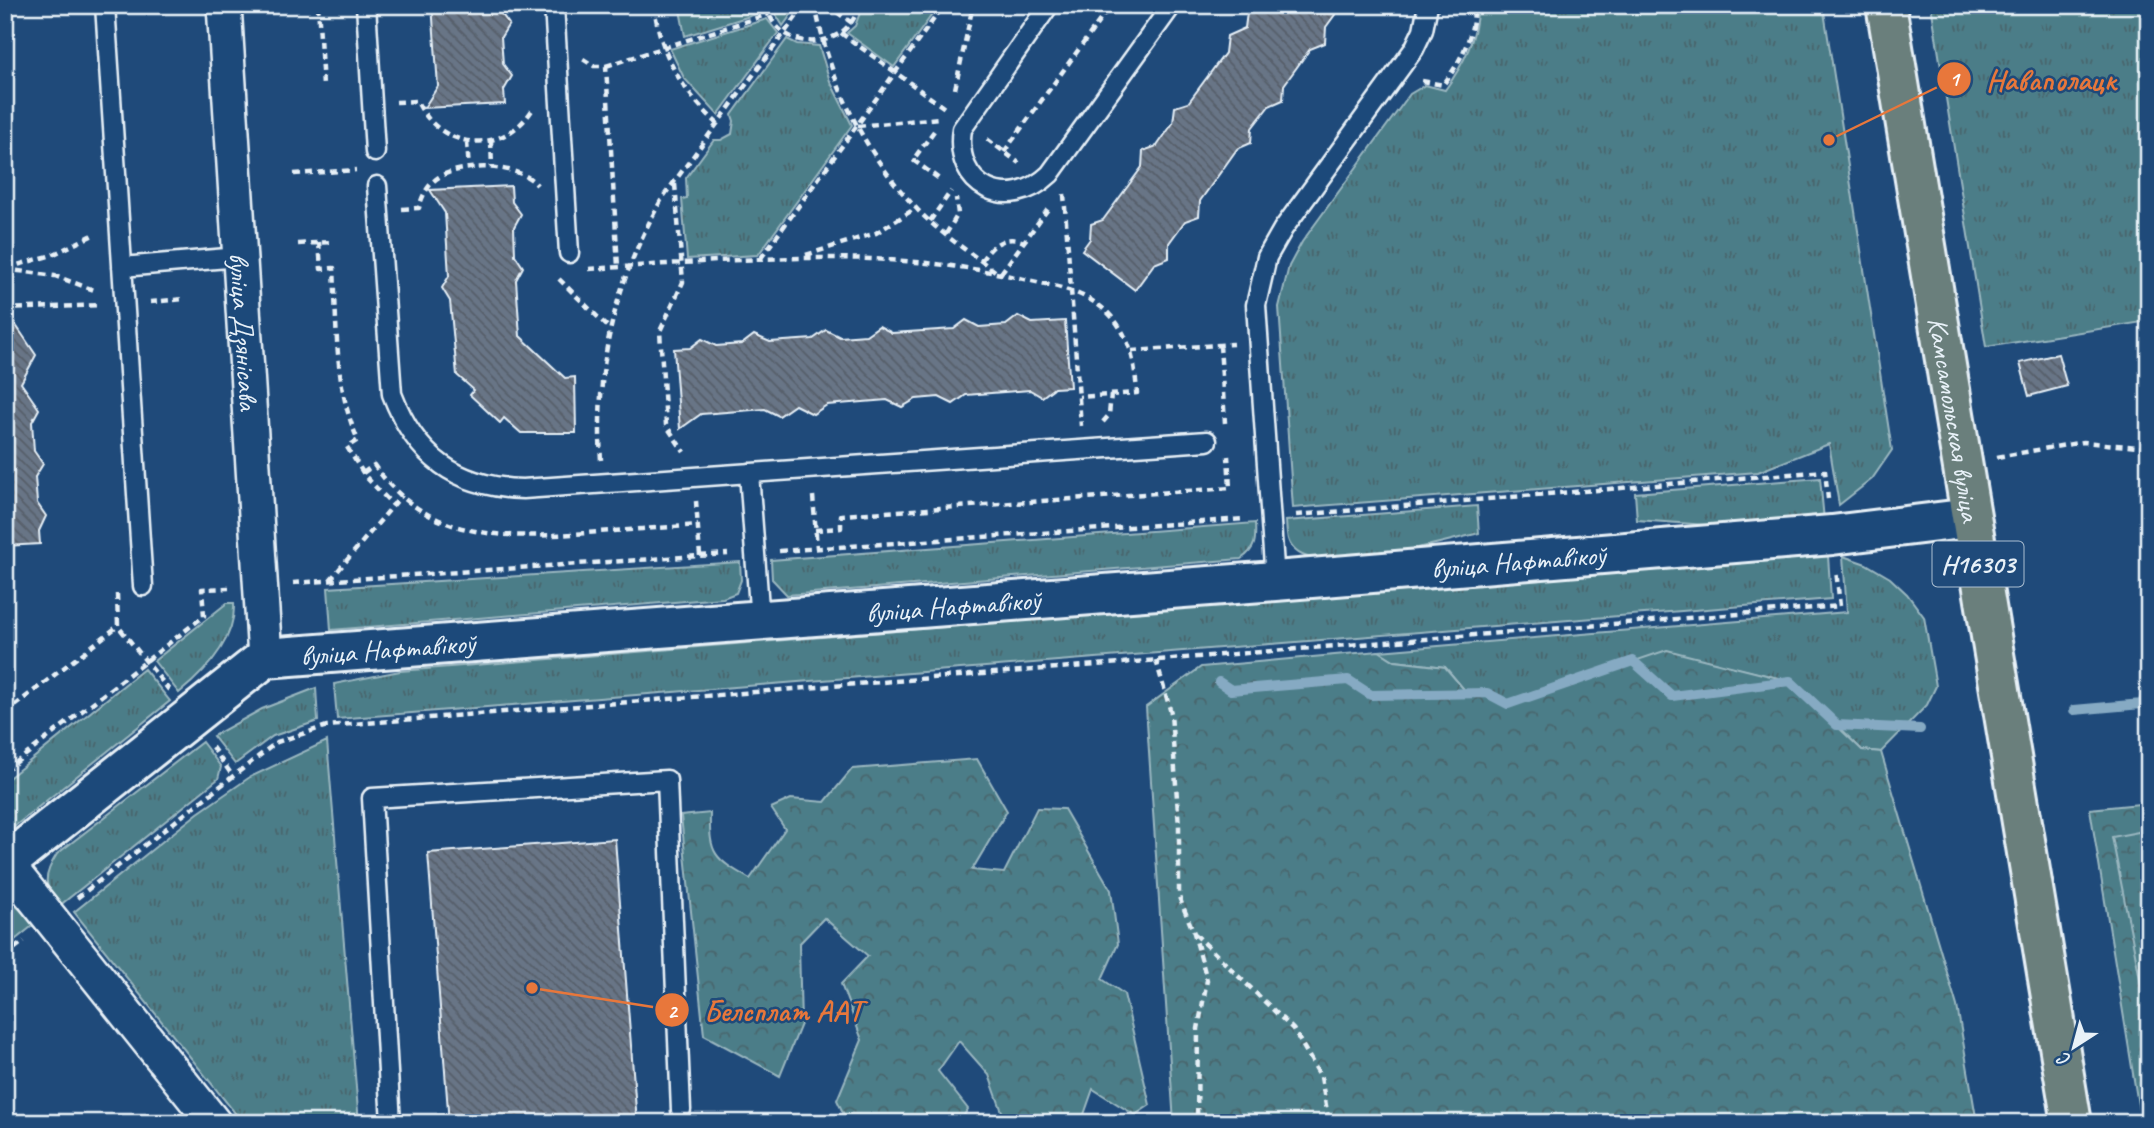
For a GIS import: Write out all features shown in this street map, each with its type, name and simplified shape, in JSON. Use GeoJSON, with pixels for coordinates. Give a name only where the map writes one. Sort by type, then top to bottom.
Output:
{"type":"FeatureCollection","features":[{"type":"Feature","properties":{"kind":"main road","name":"Камсамольская вуліца"},"geometry":{"type":"LineString","coordinates":[[1886,5],[2071,1123]]}},
{"type":"Feature","properties":{"kind":"street","name":"вуліца Дзянісава"},"geometry":{"type":"LineString","coordinates":[[224,5],[265,658]]}},
{"type":"Feature","properties":{"kind":"street","name":"вуліца Нафтавікоў"},"geometry":{"type":"LineString","coordinates":[[5,864],[265,658],[1275,581],[1832,535],[1970,518]]}},
{"type":"Feature","properties":{"kind":"street"},"geometry":{"type":"LineString","coordinates":[[5,864],[214,1123]]}},
{"type":"Feature","properties":{"kind":"lane"},"geometry":{"type":"LineString","coordinates":[[104,5],[143,586]]}},
{"type":"Feature","properties":{"kind":"lane"},"geometry":{"type":"LineString","coordinates":[[366,5],[374,169],[392,394],[401,418],[431,457],[451,472],[498,488],[1207,441]]}},
{"type":"Feature","properties":{"kind":"lane"},"geometry":{"type":"LineString","coordinates":[[554,5],[569,253]]}},
{"type":"Feature","properties":{"kind":"lane"},"geometry":{"type":"LineString","coordinates":[[1049,5],[962,130],[960,144],[967,169],[980,185],[994,191],[1025,191],[1049,174],[1172,5]]}},
{"type":"Feature","properties":{"kind":"lane"},"geometry":{"type":"LineString","coordinates":[[1275,581],[1256,323],[1258,289],[1267,257],[1283,229],[1414,48],[1423,30],[1428,5]]}},
{"type":"Feature","properties":{"kind":"lane"},"geometry":{"type":"LineString","coordinates":[[122,267],[239,257]]}},
{"type":"Feature","properties":{"kind":"lane"},"geometry":{"type":"LineString","coordinates":[[749,473],[760,621]]}},
{"type":"Feature","properties":{"kind":"lane"},"geometry":{"type":"LineString","coordinates":[[391,1123],[372,798],[667,780],[681,1110]]}},
{"type":"Feature","properties":{"kind":"path"},"geometry":{"type":"LineString","coordinates":[[318,5],[323,86]]}},
{"type":"Feature","properties":{"kind":"path"},"geometry":{"type":"LineString","coordinates":[[654,5],[663,47],[679,82],[697,105],[719,124]]}},
{"type":"Feature","properties":{"kind":"path"},"geometry":{"type":"LineString","coordinates":[[766,5],[769,14],[784,34],[797,41],[822,41],[841,33],[852,23],[859,5]]}},
{"type":"Feature","properties":{"kind":"path"},"geometry":{"type":"LineString","coordinates":[[613,463],[601,464],[598,416],[601,375],[609,328],[628,267],[650,220],[805,5]]}},
{"type":"Feature","properties":{"kind":"path"},"geometry":{"type":"LineString","coordinates":[[815,5],[822,41],[834,79],[857,126],[889,176],[930,221],[998,273]]}},
{"type":"Feature","properties":{"kind":"path"},"geometry":{"type":"LineString","coordinates":[[827,5],[852,23]]}},
{"type":"Feature","properties":{"kind":"path"},"geometry":{"type":"LineString","coordinates":[[760,259],[944,5]]}},
{"type":"Feature","properties":{"kind":"path"},"geometry":{"type":"LineString","coordinates":[[954,94],[973,5]]}},
{"type":"Feature","properties":{"kind":"path"},"geometry":{"type":"LineString","coordinates":[[1004,152],[1111,5]]}},
{"type":"Feature","properties":{"kind":"path"},"geometry":{"type":"LineString","coordinates":[[1418,83],[1432,81],[1443,85],[1446,82],[1466,47],[1474,5]]}},
{"type":"Feature","properties":{"kind":"path"},"geometry":{"type":"LineString","coordinates":[[578,52],[594,66],[606,66],[769,14]]}},
{"type":"Feature","properties":{"kind":"path"},"geometry":{"type":"LineString","coordinates":[[606,66],[618,267]]}},
{"type":"Feature","properties":{"kind":"path"},"geometry":{"type":"LineString","coordinates":[[392,103],[416,101],[434,127],[448,136],[467,142],[491,141],[511,133],[524,122],[536,100]]}},
{"type":"Feature","properties":{"kind":"path"},"geometry":{"type":"LineString","coordinates":[[857,126],[944,117]]}},
{"type":"Feature","properties":{"kind":"path"},"geometry":{"type":"LineString","coordinates":[[491,141],[492,168]]}},
{"type":"Feature","properties":{"kind":"path"},"geometry":{"type":"LineString","coordinates":[[467,142],[469,170]]}},
{"type":"Feature","properties":{"kind":"path"},"geometry":{"type":"LineString","coordinates":[[398,209],[419,208],[423,195],[439,177],[469,170],[492,168],[523,173],[540,188]]}},
{"type":"Feature","properties":{"kind":"path"},"geometry":{"type":"LineString","coordinates":[[294,174],[374,169]]}},
{"type":"Feature","properties":{"kind":"path"},"geometry":{"type":"LineString","coordinates":[[675,183],[683,282],[660,331],[666,425],[688,458],[676,459]]}},
{"type":"Feature","properties":{"kind":"path"},"geometry":{"type":"LineString","coordinates":[[1064,186],[1082,431],[1086,430]]}},
{"type":"Feature","properties":{"kind":"path"},"geometry":{"type":"LineString","coordinates":[[930,221],[952,190]]}},
{"type":"Feature","properties":{"kind":"path"},"geometry":{"type":"LineString","coordinates":[[798,256],[855,242],[886,228],[916,208]]}},
{"type":"Feature","properties":{"kind":"path"},"geometry":{"type":"LineString","coordinates":[[5,269],[52,255],[97,233]]}},
{"type":"Feature","properties":{"kind":"path"},"geometry":{"type":"LineString","coordinates":[[981,261],[997,243],[1007,239],[1024,242]]}},
{"type":"Feature","properties":{"kind":"path"},"geometry":{"type":"LineString","coordinates":[[319,242],[321,269],[334,268],[340,373],[346,406],[358,440],[347,447],[363,473],[393,505]]}},
{"type":"Feature","properties":{"kind":"path"},"geometry":{"type":"LineString","coordinates":[[299,244],[332,242]]}},
{"type":"Feature","properties":{"kind":"path"},"geometry":{"type":"LineString","coordinates":[[578,270],[798,256],[873,258],[998,273],[1072,290],[1110,315],[1132,351],[1137,393],[1079,397]]}},
{"type":"Feature","properties":{"kind":"path"},"geometry":{"type":"LineString","coordinates":[[5,269],[55,276],[101,293]]}},
{"type":"Feature","properties":{"kind":"path"},"geometry":{"type":"LineString","coordinates":[[5,309],[184,299]]}},
{"type":"Feature","properties":{"kind":"path"},"geometry":{"type":"LineString","coordinates":[[1132,351],[1238,344]]}},
{"type":"Feature","properties":{"kind":"path"},"geometry":{"type":"LineString","coordinates":[[1220,345],[1226,436]]}},
{"type":"Feature","properties":{"kind":"path"},"geometry":{"type":"LineString","coordinates":[[1099,426],[1109,415],[1111,394]]}},
{"type":"Feature","properties":{"kind":"path"},"geometry":{"type":"LineString","coordinates":[[1963,463],[2083,442],[2149,448]]}},
{"type":"Feature","properties":{"kind":"path"},"geometry":{"type":"LineString","coordinates":[[816,530],[842,528],[841,515],[1230,488],[1227,449]]}},
{"type":"Feature","properties":{"kind":"path"},"geometry":{"type":"LineString","coordinates":[[363,473],[374,466],[402,495],[427,514],[458,528],[492,536],[526,537],[698,525]]}},
{"type":"Feature","properties":{"kind":"path"},"geometry":{"type":"LineString","coordinates":[[811,469],[817,548]]}},
{"type":"Feature","properties":{"kind":"path"},"geometry":{"type":"LineString","coordinates":[[5,771],[204,616],[202,589],[1270,517],[1825,471]]}},
{"type":"Feature","properties":{"kind":"path"},"geometry":{"type":"LineString","coordinates":[[694,477],[700,556]]}},
{"type":"Feature","properties":{"kind":"path"},"geometry":{"type":"LineString","coordinates":[[329,581],[402,495]]}},
{"type":"Feature","properties":{"kind":"path"},"geometry":{"type":"LineString","coordinates":[[5,956],[276,742],[327,726],[1840,606]]}},
{"type":"Feature","properties":{"kind":"path"},"geometry":{"type":"LineString","coordinates":[[5,713],[118,626]]}},
{"type":"Feature","properties":{"kind":"path"},"geometry":{"type":"LineString","coordinates":[[1156,660],[1171,713],[1179,827],[1179,897],[1194,933],[1207,980],[1198,1029],[1197,1123]]}},
{"type":"Feature","properties":{"kind":"path"},"geometry":{"type":"LineString","coordinates":[[1194,933],[1293,1030],[1321,1077],[1329,1123]]}},
{"type":"Feature","properties":{"kind":"green space"},"geometry":{"type":"Polygon","coordinates":[[[679,5],[762,5],[763,12],[685,36],[679,5]]]}},
{"type":"Feature","properties":{"kind":"green space"},"geometry":{"type":"Polygon","coordinates":[[[770,5],[798,5],[783,26],[770,5]]]}},
{"type":"Feature","properties":{"kind":"green space"},"geometry":{"type":"Polygon","coordinates":[[[863,5],[939,5],[894,67],[847,33],[855,26],[863,5]]]}},
{"type":"Feature","properties":{"kind":"green space"},"geometry":{"type":"Polygon","coordinates":[[[1477,5],[1823,5],[1892,450],[1872,479],[1839,505],[1829,444],[1758,472],[1293,508],[1279,307],[1289,266],[1302,242],[1410,94],[1425,85],[1445,90],[1468,50],[1475,28],[1477,5]]]}},
{"type":"Feature","properties":{"kind":"green space"},"geometry":{"type":"Polygon","coordinates":[[[1931,5],[2149,5],[2149,321],[1986,347],[1931,5]]]}},
{"type":"Feature","properties":{"kind":"green space"},"geometry":{"type":"Polygon","coordinates":[[[767,19],[778,33],[718,115],[684,78],[670,49],[767,19]]]}},
{"type":"Feature","properties":{"kind":"green space"},"geometry":{"type":"Polygon","coordinates":[[[787,39],[797,44],[819,46],[830,81],[852,125],[758,255],[687,259],[682,199],[687,198],[686,178],[714,140],[721,140],[732,134],[732,115],[787,39]]]}},
{"type":"Feature","properties":{"kind":"green space"},"geometry":{"type":"Polygon","coordinates":[[[1820,478],[1824,520],[1735,527],[1637,520],[1635,493],[1820,478]]]}},
{"type":"Feature","properties":{"kind":"green space"},"geometry":{"type":"Polygon","coordinates":[[[1477,506],[1479,533],[1385,555],[1357,559],[1310,558],[1293,548],[1287,534],[1286,521],[1477,506]]]}},
{"type":"Feature","properties":{"kind":"green space"},"geometry":{"type":"Polygon","coordinates":[[[1255,523],[1254,544],[1250,552],[1241,559],[787,595],[772,579],[771,560],[1255,523]]]}},
{"type":"Feature","properties":{"kind":"green space"},"geometry":{"type":"Polygon","coordinates":[[[1828,556],[1831,599],[337,719],[334,684],[400,671],[1828,556]]]}},
{"type":"Feature","properties":{"kind":"green space"},"geometry":{"type":"Polygon","coordinates":[[[1843,556],[1866,564],[1890,578],[1907,594],[1924,617],[1936,686],[1927,705],[1881,752],[1862,750],[1790,681],[1667,651],[1508,704],[1487,693],[1467,693],[1445,667],[1395,661],[1379,651],[1847,612],[1843,556]]]}},
{"type":"Feature","properties":{"kind":"green space"},"geometry":{"type":"Polygon","coordinates":[[[740,562],[741,580],[736,593],[723,598],[331,630],[328,588],[740,562]]]}},
{"type":"Feature","properties":{"kind":"green space"},"geometry":{"type":"Polygon","coordinates":[[[227,603],[234,603],[230,630],[225,642],[209,665],[179,693],[154,661],[227,603]]]}},
{"type":"Feature","properties":{"kind":"green space"},"geometry":{"type":"Polygon","coordinates":[[[1667,650],[1790,681],[1862,750],[1881,752],[1957,1006],[1977,1123],[1174,1123],[1146,707],[1201,667],[1379,651],[1395,661],[1445,667],[1467,693],[1487,693],[1508,704],[1667,650]]]}},
{"type":"Feature","properties":{"kind":"green space"},"geometry":{"type":"Polygon","coordinates":[[[144,669],[170,701],[5,834],[5,781],[144,669]]]}},
{"type":"Feature","properties":{"kind":"green space"},"geometry":{"type":"Polygon","coordinates":[[[316,688],[318,721],[273,736],[235,764],[213,736],[262,709],[316,688]]]}},
{"type":"Feature","properties":{"kind":"green space"},"geometry":{"type":"Polygon","coordinates":[[[327,741],[359,1123],[243,1123],[74,912],[198,813],[250,777],[327,741]]]}},
{"type":"Feature","properties":{"kind":"green space"},"geometry":{"type":"Polygon","coordinates":[[[202,742],[221,767],[218,779],[59,906],[50,893],[47,881],[49,869],[57,854],[202,742]]]}},
{"type":"Feature","properties":{"kind":"green space"},"geometry":{"type":"Polygon","coordinates":[[[977,759],[1007,811],[972,870],[1004,873],[1037,808],[1064,809],[1111,890],[1118,944],[1102,979],[1124,994],[1150,1105],[1135,1115],[1093,1089],[1081,1123],[1006,1123],[989,1075],[959,1041],[938,1071],[968,1109],[959,1123],[848,1123],[837,1100],[862,1040],[841,984],[868,956],[824,918],[799,944],[801,1024],[780,1076],[704,1035],[681,816],[710,813],[711,838],[716,854],[728,866],[750,879],[785,829],[771,808],[791,799],[825,802],[852,769],[977,759]]]}},
{"type":"Feature","properties":{"kind":"green space"},"geometry":{"type":"Polygon","coordinates":[[[2149,803],[2149,1123],[2141,1123],[2090,809],[2149,803]]]}},
{"type":"Feature","properties":{"kind":"green space"},"geometry":{"type":"Polygon","coordinates":[[[2149,830],[2149,1024],[2112,837],[2149,830]]]}},
{"type":"Feature","properties":{"kind":"green space"},"geometry":{"type":"Polygon","coordinates":[[[5,905],[16,906],[36,923],[5,948],[5,905]]]}},
{"type":"Feature","properties":{"kind":"building"},"geometry":{"type":"Polygon","coordinates":[[[432,5],[495,5],[509,24],[501,37],[503,64],[512,76],[504,90],[505,104],[424,108],[438,86],[432,5]]]}},
{"type":"Feature","properties":{"kind":"building"},"geometry":{"type":"Polygon","coordinates":[[[1248,5],[1342,5],[1326,27],[1325,43],[1310,49],[1284,85],[1283,100],[1269,106],[1252,128],[1251,143],[1237,149],[1200,201],[1199,216],[1185,221],[1169,243],[1169,258],[1154,264],[1135,290],[1082,250],[1090,239],[1091,224],[1103,220],[1142,167],[1143,151],[1157,146],[1173,123],[1175,107],[1188,103],[1225,53],[1227,36],[1245,28],[1248,5]]]}},
{"type":"Feature","properties":{"kind":"building"},"geometry":{"type":"Polygon","coordinates":[[[511,186],[512,202],[521,214],[514,227],[515,255],[523,267],[516,280],[520,336],[565,378],[575,377],[576,433],[521,433],[504,418],[500,423],[470,395],[474,390],[457,375],[450,301],[442,288],[449,276],[445,213],[430,190],[511,186]]]}},
{"type":"Feature","properties":{"kind":"building"},"geometry":{"type":"Polygon","coordinates":[[[5,309],[36,355],[21,383],[39,409],[32,422],[34,451],[43,464],[35,477],[37,503],[46,516],[39,531],[40,544],[5,546],[5,309]]]}},
{"type":"Feature","properties":{"kind":"building"},"geometry":{"type":"Polygon","coordinates":[[[1018,316],[1032,323],[1065,321],[1070,387],[1054,388],[1042,397],[1030,390],[966,395],[953,404],[939,397],[916,399],[902,407],[887,400],[827,405],[813,414],[795,405],[779,416],[765,409],[701,414],[680,429],[674,349],[690,348],[702,339],[716,346],[742,344],[754,335],[770,342],[813,339],[826,330],[840,337],[866,335],[879,326],[892,333],[954,329],[966,320],[979,327],[1006,325],[1018,316]]]}},
{"type":"Feature","properties":{"kind":"building"},"geometry":{"type":"Polygon","coordinates":[[[2058,354],[2067,386],[2029,396],[2020,363],[2058,354]]]}},
{"type":"Feature","properties":{"kind":"building"},"geometry":{"type":"Polygon","coordinates":[[[615,839],[637,1123],[449,1123],[428,853],[615,839]]]}},
{"type":"Feature","properties":{"kind":"waterway"},"geometry":{"type":"LineString","coordinates":[[1219,682],[1231,690],[1348,680],[1371,695],[1487,693],[1508,704],[1633,661],[1672,696],[1790,681],[1837,725],[1920,729]]}},
{"type":"Feature","properties":{"kind":"waterway"},"geometry":{"type":"LineString","coordinates":[[2074,710],[2142,704],[2149,688]]}},
{"type":"Feature","properties":{"kind":"place","name":"Наваполацк"},"geometry":{"type":"Point","coordinates":[1829,140]}},
{"type":"Feature","properties":{"kind":"place","name":"Белсплат ААТ"},"geometry":{"type":"Point","coordinates":[532,988]}}]}
